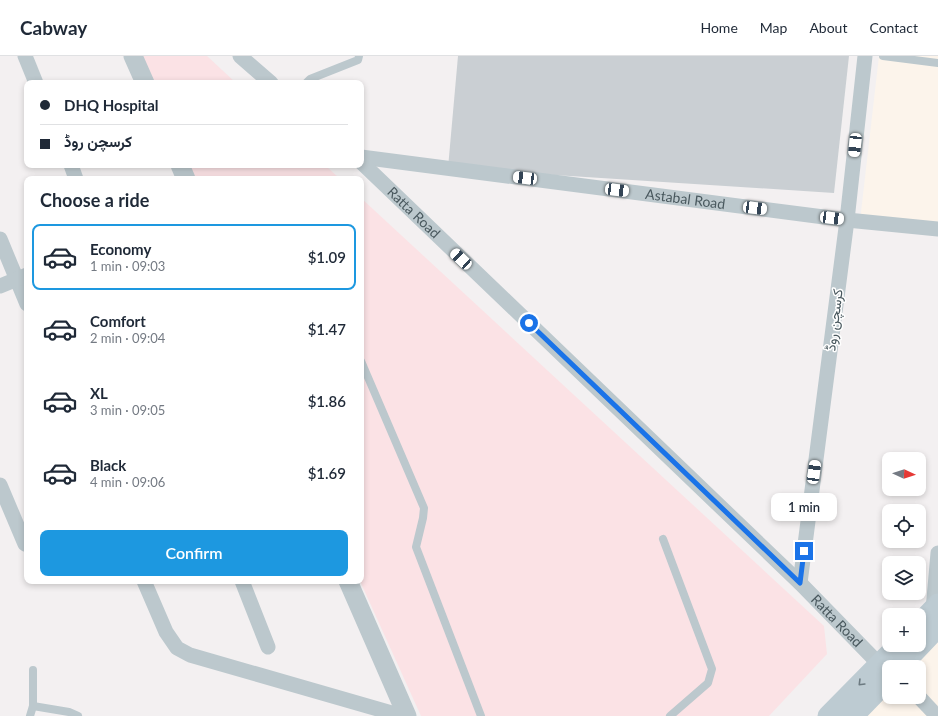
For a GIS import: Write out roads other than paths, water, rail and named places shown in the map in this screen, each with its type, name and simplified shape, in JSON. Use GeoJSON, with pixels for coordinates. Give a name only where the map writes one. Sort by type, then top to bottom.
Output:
{"type":"FeatureCollection","features":[{"type":"Feature","properties":{"kind":"main road"},"geometry":{"type":"LineString","coordinates":[[904,660],[932,616]]}},
{"type":"Feature","properties":{"kind":"main road"},"geometry":{"type":"LineString","coordinates":[[828,716],[882,673]]}},
{"type":"Feature","properties":{"kind":"main road"},"geometry":{"type":"LineString","coordinates":[[853,716],[882,674]]}},
{"type":"Feature","properties":{"kind":"street"},"geometry":{"type":"LineString","coordinates":[[25,56],[35,80]]}},
{"type":"Feature","properties":{"kind":"street"},"geometry":{"type":"LineString","coordinates":[[133,56],[144,80]]}},
{"type":"Feature","properties":{"kind":"street"},"geometry":{"type":"LineString","coordinates":[[240,56],[268,80]]}},
{"type":"Feature","properties":{"kind":"street","name":"کرسچن روڈ"},"geometry":{"type":"LineString","coordinates":[[800,583],[847,220],[865,56]]}},
{"type":"Feature","properties":{"kind":"street","name":"Astabal Road"},"geometry":{"type":"LineString","coordinates":[[364,157],[847,220],[938,229]]}},
{"type":"Feature","properties":{"kind":"street","name":"Ratta Road"},"geometry":{"type":"LineString","coordinates":[[364,165],[800,583],[882,669]]}},
{"type":"Feature","properties":{"kind":"street"},"geometry":{"type":"LineString","coordinates":[[0,239],[22,277],[24,288]]}},
{"type":"Feature","properties":{"kind":"street"},"geometry":{"type":"LineString","coordinates":[[0,286],[22,277]]}},
{"type":"Feature","properties":{"kind":"street"},"geometry":{"type":"LineString","coordinates":[[0,484],[5,507],[24,542]]}},
{"type":"Feature","properties":{"kind":"street"},"geometry":{"type":"LineString","coordinates":[[932,616],[938,553]]}},
{"type":"Feature","properties":{"kind":"street"},"geometry":{"type":"LineString","coordinates":[[145,584],[166,632],[177,648],[190,655],[402,716]]}},
{"type":"Feature","properties":{"kind":"street"},"geometry":{"type":"LineString","coordinates":[[243,584],[268,647]]}},
{"type":"Feature","properties":{"kind":"street"},"geometry":{"type":"LineString","coordinates":[[349,584],[407,716]]}},
{"type":"Feature","properties":{"kind":"street"},"geometry":{"type":"LineString","coordinates":[[926,704],[937,716]]}},
{"type":"Feature","properties":{"kind":"lane"},"geometry":{"type":"LineString","coordinates":[[309,80],[358,60],[359,56]]}},
{"type":"Feature","properties":{"kind":"lane"},"geometry":{"type":"LineString","coordinates":[[883,56],[938,63]]}},
{"type":"Feature","properties":{"kind":"lane"},"geometry":{"type":"LineString","coordinates":[[364,368],[424,508],[416,547],[481,716]]}},
{"type":"Feature","properties":{"kind":"lane"},"geometry":{"type":"LineString","coordinates":[[663,539],[712,669],[708,683],[670,716]]}},
{"type":"Feature","properties":{"kind":"lane"},"geometry":{"type":"LineString","coordinates":[[30,716],[33,706],[33,670]]}},
{"type":"Feature","properties":{"kind":"lane"},"geometry":{"type":"LineString","coordinates":[[33,706],[69,712],[78,716]]}}]}
